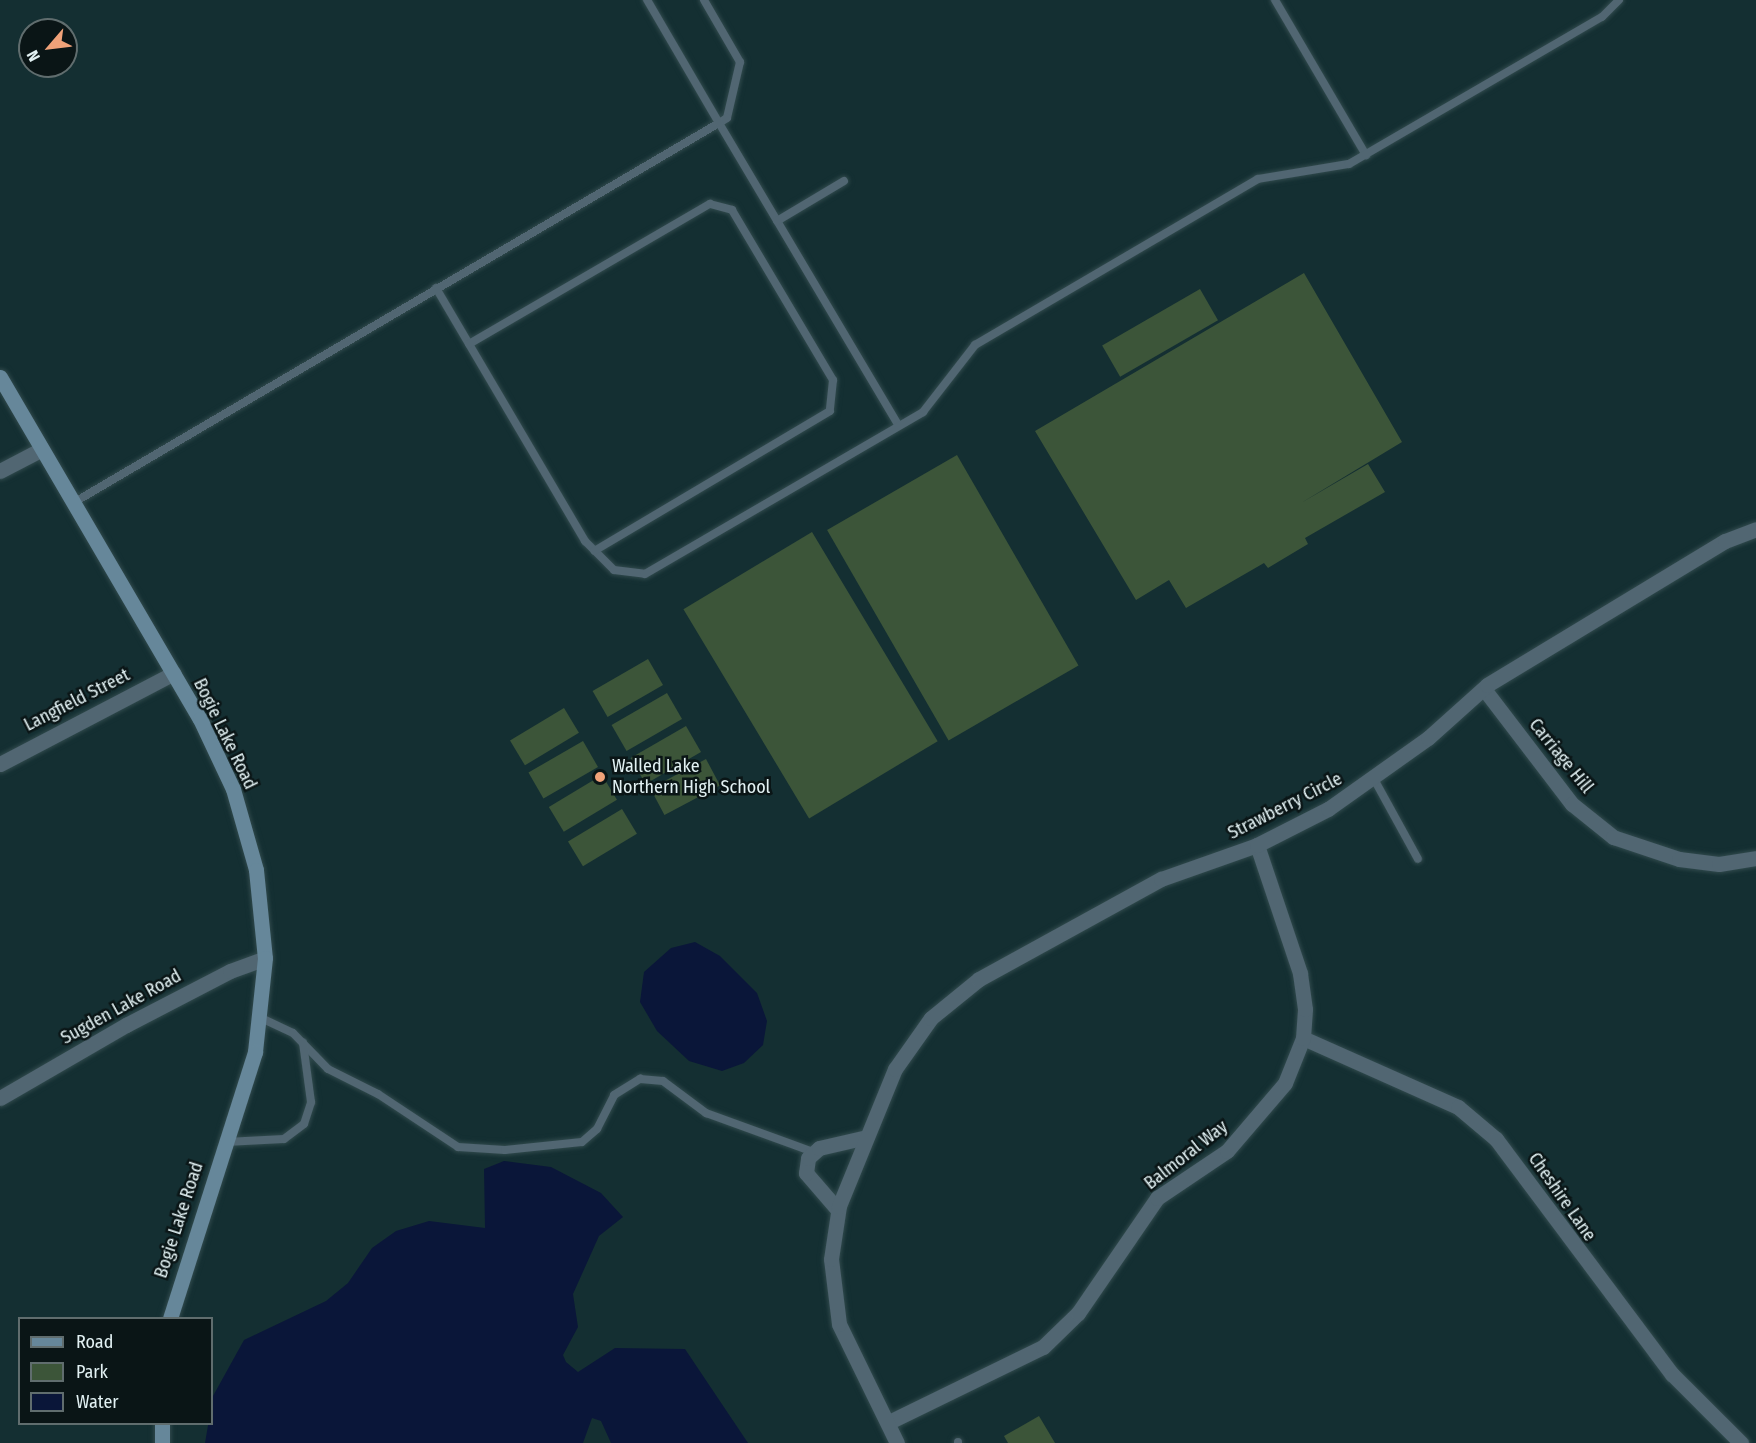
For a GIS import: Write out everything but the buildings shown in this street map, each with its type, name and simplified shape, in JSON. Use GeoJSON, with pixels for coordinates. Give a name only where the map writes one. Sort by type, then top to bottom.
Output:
{"type":"FeatureCollection","features":[{"type":"Feature","properties":{"kind":"main road","name":"Bogie Lake Road"},"geometry":{"type":"LineString","coordinates":[[0,377],[174,673],[233,789],[256,870],[265,958],[261,1018],[226,1142],[170,1317]]}},
{"type":"Feature","properties":{"kind":"main road"},"geometry":{"type":"LineString","coordinates":[[162,1425],[162,1443]]}},
{"type":"Feature","properties":{"kind":"street"},"geometry":{"type":"LineString","coordinates":[[0,471],[42,449]]}},
{"type":"Feature","properties":{"kind":"street","name":"Strawberry Circle"},"geometry":{"type":"LineString","coordinates":[[897,1443],[889,1422],[839,1324],[831,1259],[838,1210],[867,1137],[895,1069],[925,1026],[979,979],[1161,879],[1257,845],[1374,779],[1484,689],[1725,541],[1756,530]]}},
{"type":"Feature","properties":{"kind":"street","name":"Langfield Street"},"geometry":{"type":"LineString","coordinates":[[0,764],[174,673]]}},
{"type":"Feature","properties":{"kind":"street","name":"Carriage Hill"},"geometry":{"type":"LineString","coordinates":[[1484,689],[1572,804],[1613,837],[1679,859],[1719,864],[1756,858]]}},
{"type":"Feature","properties":{"kind":"street","name":"Balmoral Way"},"geometry":{"type":"LineString","coordinates":[[889,1422],[1044,1347],[1078,1313],[1157,1198],[1250,1129],[1285,1083],[1303,1038],[1300,973],[1257,845]]}},
{"type":"Feature","properties":{"kind":"street","name":"Sugden Lake Road"},"geometry":{"type":"LineString","coordinates":[[0,1098],[126,1025],[265,958]]}},
{"type":"Feature","properties":{"kind":"street","name":"Cheshire Lane"},"geometry":{"type":"LineString","coordinates":[[1303,1038],[1458,1107],[1496,1139],[1672,1374],[1741,1443]]}},
{"type":"Feature","properties":{"kind":"street"},"geometry":{"type":"LineString","coordinates":[[838,1210],[806,1173],[813,1152],[867,1137]]}},
{"type":"Feature","properties":{"kind":"lane"},"geometry":{"type":"LineString","coordinates":[[647,0],[899,426]]}},
{"type":"Feature","properties":{"kind":"lane"},"geometry":{"type":"LineString","coordinates":[[74,503],[727,118],[740,62],[704,0]]}},
{"type":"Feature","properties":{"kind":"lane"},"geometry":{"type":"LineString","coordinates":[[1275,0],[1366,155]]}},
{"type":"Feature","properties":{"kind":"lane"},"geometry":{"type":"LineString","coordinates":[[436,288],[594,551],[614,570],[645,574],[923,412],[975,345],[1258,179],[1330,171],[1366,155],[1602,17],[1619,0]]}},
{"type":"Feature","properties":{"kind":"lane"},"geometry":{"type":"LineString","coordinates":[[777,221],[844,181]]}},
{"type":"Feature","properties":{"kind":"lane"},"geometry":{"type":"LineString","coordinates":[[469,344],[710,204],[732,210],[833,380],[830,411],[594,551]]}},
{"type":"Feature","properties":{"kind":"lane"},"geometry":{"type":"LineString","coordinates":[[1374,779],[1418,859]]}},
{"type":"Feature","properties":{"kind":"lane"},"geometry":{"type":"LineString","coordinates":[[261,1018],[303,1043],[328,1069],[378,1094],[458,1147],[505,1150],[582,1142],[597,1129],[614,1095],[640,1079],[663,1081],[706,1113],[813,1152]]}},
{"type":"Feature","properties":{"kind":"lane"},"geometry":{"type":"LineString","coordinates":[[226,1142],[284,1139],[304,1124],[311,1102],[303,1043]]}},
{"type":"Feature","properties":{"kind":"green space"},"geometry":{"type":"Polygon","coordinates":[[[1304,273],[1402,442],[1301,503],[1368,464],[1385,492],[1305,538],[1308,544],[1268,568],[1264,563],[1186,608],[1169,580],[1136,600],[1035,431],[1304,273]]]}},
{"type":"Feature","properties":{"kind":"green space"},"geometry":{"type":"Polygon","coordinates":[[[1200,289],[1218,320],[1120,377],[1102,346],[1200,289]]]}},
{"type":"Feature","properties":{"kind":"green space"},"geometry":{"type":"Polygon","coordinates":[[[957,455],[1078,665],[949,740],[827,530],[957,455]]]}},
{"type":"Feature","properties":{"kind":"green space"},"geometry":{"type":"Polygon","coordinates":[[[812,532],[938,741],[809,818],[683,609],[812,532]]]}},
{"type":"Feature","properties":{"kind":"green space"},"geometry":{"type":"Polygon","coordinates":[[[648,659],[663,685],[608,717],[593,691],[648,659]]]}},
{"type":"Feature","properties":{"kind":"green space"},"geometry":{"type":"Polygon","coordinates":[[[667,693],[682,719],[627,751],[612,725],[667,693]]]}},
{"type":"Feature","properties":{"kind":"green space"},"geometry":{"type":"Polygon","coordinates":[[[564,708],[579,733],[525,765],[510,740],[564,708]]]}},
{"type":"Feature","properties":{"kind":"green space"},"geometry":{"type":"Polygon","coordinates":[[[686,726],[701,752],[646,784],[631,758],[686,726]]]}},
{"type":"Feature","properties":{"kind":"green space"},"geometry":{"type":"Polygon","coordinates":[[[583,741],[598,767],[543,798],[528,772],[583,741]]]}},
{"type":"Feature","properties":{"kind":"green space"},"geometry":{"type":"Polygon","coordinates":[[[706,759],[720,785],[664,815],[650,789],[706,759]]]}},
{"type":"Feature","properties":{"kind":"green space"},"geometry":{"type":"Polygon","coordinates":[[[602,775],[617,800],[564,832],[549,807],[602,775]]]}},
{"type":"Feature","properties":{"kind":"green space"},"geometry":{"type":"Polygon","coordinates":[[[622,809],[637,834],[583,866],[568,841],[622,809]]]}},
{"type":"Feature","properties":{"kind":"green space"},"geometry":{"type":"Polygon","coordinates":[[[1039,1416],[1055,1443],[1008,1443],[1004,1436],[1039,1416]]]}},
{"type":"Feature","properties":{"kind":"water"},"geometry":{"type":"Polygon","coordinates":[[[695,942],[720,956],[757,993],[767,1021],[763,1045],[744,1063],[722,1071],[689,1061],[657,1031],[640,1002],[644,972],[671,948],[695,942]]]}},
{"type":"Feature","properties":{"kind":"water"},"geometry":{"type":"Polygon","coordinates":[[[504,1161],[551,1167],[601,1193],[623,1217],[599,1236],[573,1294],[578,1327],[563,1355],[566,1362],[578,1372],[615,1348],[685,1349],[748,1443],[611,1443],[601,1421],[592,1418],[583,1443],[205,1443],[208,1425],[213,1425],[213,1396],[244,1340],[326,1301],[348,1283],[372,1248],[396,1231],[429,1221],[485,1228],[484,1169],[504,1161]]]}},
{"type":"Feature","properties":{"kind":"place","name":"Walled Lake Northern High School"},"geometry":{"type":"Point","coordinates":[600,777]}}]}
